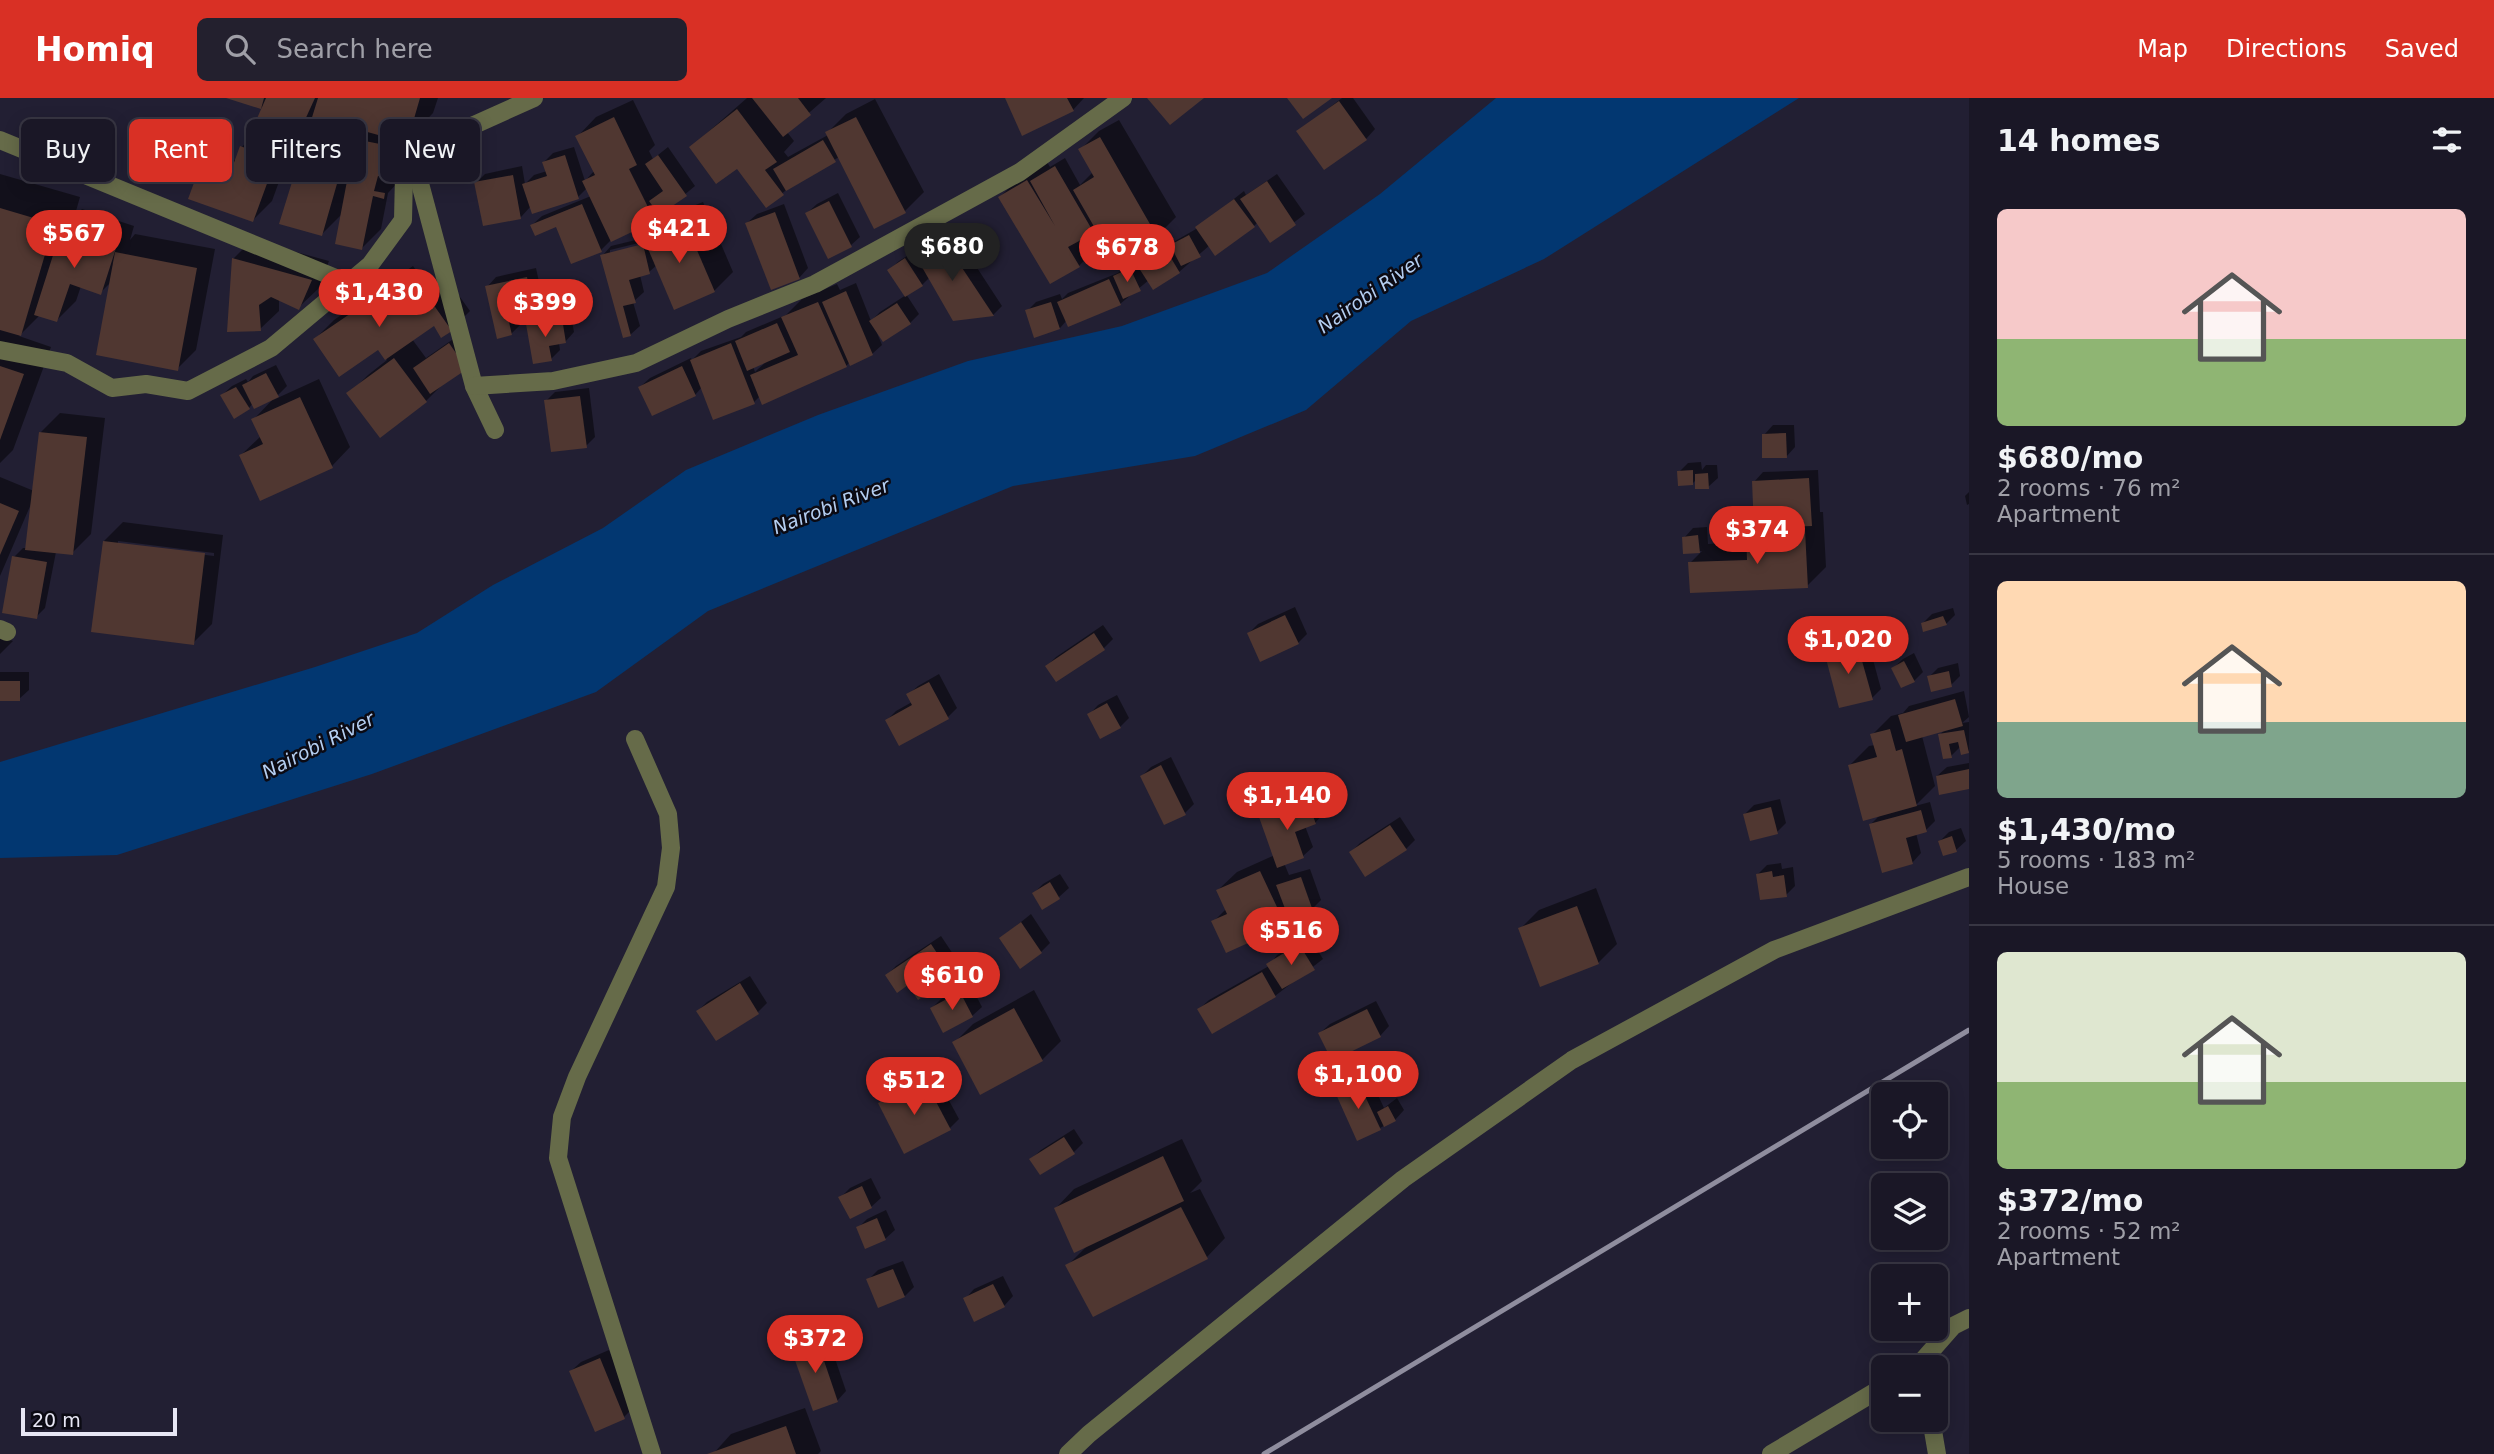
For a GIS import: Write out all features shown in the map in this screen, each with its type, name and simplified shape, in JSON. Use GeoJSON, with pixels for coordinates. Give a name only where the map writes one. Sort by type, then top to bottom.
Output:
{"type":"FeatureCollection","features":[{"type":"Feature","properties":{"kind":"street"},"geometry":{"type":"LineString","coordinates":[[474,386],[553,381],[636,363],[728,319],[815,284],[1020,172],[1123,98]]}},
{"type":"Feature","properties":{"kind":"street"},"geometry":{"type":"LineString","coordinates":[[480,120],[520,100]]}},
{"type":"Feature","properties":{"kind":"street"},"geometry":{"type":"LineString","coordinates":[[0,140],[348,283]]}},
{"type":"Feature","properties":{"kind":"street"},"geometry":{"type":"LineString","coordinates":[[0,350],[67,363],[112,388],[146,384],[188,391],[271,348],[370,265],[403,220],[404,182]]}},
{"type":"Feature","properties":{"kind":"street"},"geometry":{"type":"LineString","coordinates":[[420,182],[474,386],[495,430]]}},
{"type":"Feature","properties":{"kind":"street"},"geometry":{"type":"LineString","coordinates":[[635,740],[668,814],[671,848],[666,887],[577,1077],[562,1117],[558,1158],[652,1454]]}},
{"type":"Feature","properties":{"kind":"street"},"geometry":{"type":"LineString","coordinates":[[1068,1454],[1089,1434],[1403,1179],[1572,1060],[1774,950],[1969,877]]}},
{"type":"Feature","properties":{"kind":"street"},"geometry":{"type":"LineString","coordinates":[[1929,1355],[1953,1326],[1969,1318]]}},
{"type":"Feature","properties":{"kind":"street"},"geometry":{"type":"LineString","coordinates":[[1771,1454],[1871,1394]]}},
{"type":"Feature","properties":{"kind":"street"},"geometry":{"type":"LineString","coordinates":[[1933,1432],[1937,1454]]}},
{"type":"Feature","properties":{"kind":"water","name":"Nairobi River"},"geometry":{"type":"Polygon","coordinates":[[[1496,98],[1799,98],[1544,259],[1411,321],[1306,410],[1195,456],[1013,486],[708,611],[596,692],[372,774],[117,855],[0,858],[0,762],[315,667],[417,633],[493,585],[603,528],[686,470],[818,415],[968,361],[1122,326],[1267,273],[1380,194],[1496,98]]]}},
{"type":"Feature","properties":{"kind":"building"},"geometry":{"type":"Polygon","coordinates":[[[226,98],[264,98],[261,109],[226,98]]]}},
{"type":"Feature","properties":{"kind":"building"},"geometry":{"type":"Polygon","coordinates":[[[266,98],[315,98],[305,119],[257,119],[266,98]]]}},
{"type":"Feature","properties":{"kind":"building"},"geometry":{"type":"Polygon","coordinates":[[[318,98],[420,98],[414,119],[380,119],[380,136],[366,132],[366,119],[312,119],[318,98]]]}},
{"type":"Feature","properties":{"kind":"building"},"geometry":{"type":"Polygon","coordinates":[[[752,98],[798,98],[811,115],[783,137],[752,98]]]}},
{"type":"Feature","properties":{"kind":"building"},"geometry":{"type":"Polygon","coordinates":[[[1005,98],[1067,98],[1074,111],[1022,136],[1005,98]]]}},
{"type":"Feature","properties":{"kind":"building"},"geometry":{"type":"Polygon","coordinates":[[[1147,98],[1204,98],[1170,125],[1147,98]]]}},
{"type":"Feature","properties":{"kind":"building"},"geometry":{"type":"Polygon","coordinates":[[[1287,98],[1332,98],[1303,119],[1287,98]]]}},
{"type":"Feature","properties":{"kind":"building"},"geometry":{"type":"Polygon","coordinates":[[[1339,101],[1367,140],[1324,170],[1296,131],[1339,101]]]}},
{"type":"Feature","properties":{"kind":"building"},"geometry":{"type":"Polygon","coordinates":[[[737,109],[777,162],[765,170],[784,195],[766,208],[737,169],[716,184],[689,147],[737,109]]]}},
{"type":"Feature","properties":{"kind":"building"},"geometry":{"type":"Polygon","coordinates":[[[614,117],[637,165],[629,169],[655,221],[611,242],[582,181],[595,175],[575,136],[614,117]]]}},
{"type":"Feature","properties":{"kind":"building"},"geometry":{"type":"Polygon","coordinates":[[[856,117],[906,213],[874,229],[825,132],[856,117]]]}},
{"type":"Feature","properties":{"kind":"building"},"geometry":{"type":"Polygon","coordinates":[[[1100,137],[1158,238],[1115,263],[1073,190],[1094,177],[1078,149],[1100,137]]]}},
{"type":"Feature","properties":{"kind":"building"},"geometry":{"type":"Polygon","coordinates":[[[823,140],[836,162],[786,191],[773,169],[823,140]]]}},
{"type":"Feature","properties":{"kind":"building"},"geometry":{"type":"Polygon","coordinates":[[[366,141],[380,144],[380,176],[374,191],[385,193],[384,199],[373,196],[362,250],[335,244],[347,182],[366,182],[366,141]]]}},
{"type":"Feature","properties":{"kind":"building"},"geometry":{"type":"Polygon","coordinates":[[[240,146],[246,148],[246,182],[268,182],[253,222],[188,199],[194,182],[232,182],[232,168],[240,146]]]}},
{"type":"Feature","properties":{"kind":"building"},"geometry":{"type":"Polygon","coordinates":[[[565,155],[579,199],[532,214],[522,184],[547,176],[542,162],[565,155]]]}},
{"type":"Feature","properties":{"kind":"building"},"geometry":{"type":"Polygon","coordinates":[[[658,155],[687,196],[659,215],[649,201],[663,191],[645,164],[658,155]]]}},
{"type":"Feature","properties":{"kind":"building"},"geometry":{"type":"Polygon","coordinates":[[[1055,166],[1094,233],[1068,247],[1080,267],[1050,284],[998,197],[1027,180],[1055,226],[1030,181],[1055,166]]]}},
{"type":"Feature","properties":{"kind":"building"},"geometry":{"type":"Polygon","coordinates":[[[513,175],[521,219],[483,226],[474,182],[513,175]]]}},
{"type":"Feature","properties":{"kind":"building"},"geometry":{"type":"Polygon","coordinates":[[[1267,181],[1296,225],[1270,243],[1240,199],[1267,181]]]}},
{"type":"Feature","properties":{"kind":"building"},"geometry":{"type":"Polygon","coordinates":[[[292,182],[338,182],[322,236],[279,224],[292,182]]]}},
{"type":"Feature","properties":{"kind":"building"},"geometry":{"type":"Polygon","coordinates":[[[1234,199],[1255,227],[1215,256],[1195,227],[1234,199]]]}},
{"type":"Feature","properties":{"kind":"building"},"geometry":{"type":"Polygon","coordinates":[[[829,201],[852,247],[828,259],[805,213],[829,201]]]}},
{"type":"Feature","properties":{"kind":"building"},"geometry":{"type":"Polygon","coordinates":[[[582,204],[602,252],[571,264],[556,227],[535,236],[530,225],[582,204]]]}},
{"type":"Feature","properties":{"kind":"building"},"geometry":{"type":"Polygon","coordinates":[[[0,208],[54,224],[21,336],[0,330],[0,208]]]}},
{"type":"Feature","properties":{"kind":"building"},"geometry":{"type":"Polygon","coordinates":[[[775,212],[800,279],[771,290],[745,223],[775,212]]]}},
{"type":"Feature","properties":{"kind":"building"},"geometry":{"type":"Polygon","coordinates":[[[684,220],[715,292],[674,310],[643,237],[684,220]]]}},
{"type":"Feature","properties":{"kind":"building"},"geometry":{"type":"Polygon","coordinates":[[[62,227],[117,245],[101,295],[70,284],[57,322],[34,315],[62,227]]]}},
{"type":"Feature","properties":{"kind":"building"},"geometry":{"type":"Polygon","coordinates":[[[1189,235],[1201,257],[1181,266],[1170,245],[1189,235]]]}},
{"type":"Feature","properties":{"kind":"building"},"geometry":{"type":"Polygon","coordinates":[[[943,239],[994,316],[953,321],[915,255],[943,239]]]}},
{"type":"Feature","properties":{"kind":"building"},"geometry":{"type":"Polygon","coordinates":[[[643,244],[650,274],[629,280],[636,303],[623,306],[631,336],[623,338],[600,255],[643,244]]]}},
{"type":"Feature","properties":{"kind":"building"},"geometry":{"type":"Polygon","coordinates":[[[1165,248],[1180,273],[1153,290],[1137,265],[1165,248]]]}},
{"type":"Feature","properties":{"kind":"building"},"geometry":{"type":"Polygon","coordinates":[[[115,252],[197,268],[178,371],[96,355],[115,252]]]}},
{"type":"Feature","properties":{"kind":"building"},"geometry":{"type":"Polygon","coordinates":[[[232,258],[312,280],[299,310],[271,297],[259,305],[261,331],[227,332],[232,258]]]}},
{"type":"Feature","properties":{"kind":"building"},"geometry":{"type":"Polygon","coordinates":[[[905,258],[923,286],[905,297],[887,270],[905,258]]]}},
{"type":"Feature","properties":{"kind":"building"},"geometry":{"type":"Polygon","coordinates":[[[1130,268],[1141,291],[1123,299],[1113,276],[1130,268]]]}},
{"type":"Feature","properties":{"kind":"building"},"geometry":{"type":"Polygon","coordinates":[[[527,277],[535,316],[509,322],[512,335],[497,339],[485,286],[527,277]]]}},
{"type":"Feature","properties":{"kind":"building"},"geometry":{"type":"Polygon","coordinates":[[[1109,279],[1121,305],[1068,327],[1057,302],[1109,279]]]}},
{"type":"Feature","properties":{"kind":"building"},"geometry":{"type":"Polygon","coordinates":[[[394,284],[409,305],[426,294],[452,331],[441,338],[434,326],[385,360],[378,350],[339,377],[313,339],[394,284]]]}},
{"type":"Feature","properties":{"kind":"building"},"geometry":{"type":"Polygon","coordinates":[[[846,291],[873,355],[850,366],[822,302],[846,291]]]}},
{"type":"Feature","properties":{"kind":"building"},"geometry":{"type":"Polygon","coordinates":[[[818,302],[847,367],[762,405],[750,375],[798,355],[781,317],[818,302]]]}},
{"type":"Feature","properties":{"kind":"building"},"geometry":{"type":"Polygon","coordinates":[[[1051,302],[1060,329],[1034,338],[1025,310],[1051,302]]]}},
{"type":"Feature","properties":{"kind":"building"},"geometry":{"type":"Polygon","coordinates":[[[897,303],[911,324],[883,342],[869,321],[897,303]]]}},
{"type":"Feature","properties":{"kind":"building"},"geometry":{"type":"Polygon","coordinates":[[[562,318],[566,343],[549,346],[552,361],[533,364],[526,324],[562,318]]]}},
{"type":"Feature","properties":{"kind":"building"},"geometry":{"type":"Polygon","coordinates":[[[777,323],[790,352],[747,371],[735,341],[777,323]]]}},
{"type":"Feature","properties":{"kind":"building"},"geometry":{"type":"Polygon","coordinates":[[[449,343],[467,369],[430,394],[413,368],[449,343]]]}},
{"type":"Feature","properties":{"kind":"building"},"geometry":{"type":"Polygon","coordinates":[[[731,343],[755,404],[713,420],[690,360],[731,343]]]}},
{"type":"Feature","properties":{"kind":"building"},"geometry":{"type":"Polygon","coordinates":[[[394,358],[427,402],[380,438],[346,393],[394,358]]]}},
{"type":"Feature","properties":{"kind":"building"},"geometry":{"type":"Polygon","coordinates":[[[0,366],[24,374],[0,440],[0,366]]]}},
{"type":"Feature","properties":{"kind":"building"},"geometry":{"type":"Polygon","coordinates":[[[682,366],[696,396],[652,416],[638,387],[682,366]]]}},
{"type":"Feature","properties":{"kind":"building"},"geometry":{"type":"Polygon","coordinates":[[[266,373],[279,397],[254,409],[242,385],[266,373]]]}},
{"type":"Feature","properties":{"kind":"building"},"geometry":{"type":"Polygon","coordinates":[[[236,387],[250,409],[234,419],[220,395],[236,387]]]}},
{"type":"Feature","properties":{"kind":"building"},"geometry":{"type":"Polygon","coordinates":[[[580,396],[587,448],[551,452],[544,400],[580,396]]]}},
{"type":"Feature","properties":{"kind":"building"},"geometry":{"type":"Polygon","coordinates":[[[300,397],[333,468],[260,501],[239,455],[263,444],[251,419],[300,397]]]}},
{"type":"Feature","properties":{"kind":"building"},"geometry":{"type":"Polygon","coordinates":[[[39,432],[87,437],[73,555],[25,550],[39,432]]]}},
{"type":"Feature","properties":{"kind":"building"},"geometry":{"type":"Polygon","coordinates":[[[1786,433],[1787,458],[1762,458],[1762,434],[1786,433]]]}},
{"type":"Feature","properties":{"kind":"building"},"geometry":{"type":"Polygon","coordinates":[[[1693,470],[1693,485],[1678,486],[1677,471],[1693,470]]]}},
{"type":"Feature","properties":{"kind":"building"},"geometry":{"type":"Polygon","coordinates":[[[1708,473],[1709,489],[1695,489],[1695,474],[1708,473]]]}},
{"type":"Feature","properties":{"kind":"building"},"geometry":{"type":"Polygon","coordinates":[[[1809,478],[1812,526],[1754,528],[1752,481],[1809,478]]]}},
{"type":"Feature","properties":{"kind":"building"},"geometry":{"type":"Polygon","coordinates":[[[0,503],[19,511],[0,555],[0,503]]]}},
{"type":"Feature","properties":{"kind":"building"},"geometry":{"type":"Polygon","coordinates":[[[1805,530],[1808,588],[1690,593],[1688,562],[1747,560],[1746,533],[1805,530]]]}},
{"type":"Feature","properties":{"kind":"building"},"geometry":{"type":"Polygon","coordinates":[[[1698,535],[1700,553],[1683,554],[1682,537],[1698,535]]]}},
{"type":"Feature","properties":{"kind":"building"},"geometry":{"type":"Polygon","coordinates":[[[103,541],[205,553],[194,645],[91,632],[103,541]]]}},
{"type":"Feature","properties":{"kind":"building"},"geometry":{"type":"Polygon","coordinates":[[[12,556],[47,562],[37,619],[2,613],[12,556]]]}},
{"type":"Feature","properties":{"kind":"building"},"geometry":{"type":"Polygon","coordinates":[[[1285,615],[1299,644],[1260,662],[1247,633],[1285,615]]]}},
{"type":"Feature","properties":{"kind":"building"},"geometry":{"type":"Polygon","coordinates":[[[1943,616],[1947,625],[1923,632],[1921,623],[1943,616]]]}},
{"type":"Feature","properties":{"kind":"building"},"geometry":{"type":"Polygon","coordinates":[[[1893,632],[1896,643],[1879,650],[1875,640],[1893,632]]]}},
{"type":"Feature","properties":{"kind":"building"},"geometry":{"type":"Polygon","coordinates":[[[1094,633],[1105,650],[1056,682],[1045,666],[1094,633]]]}},
{"type":"Feature","properties":{"kind":"building"},"geometry":{"type":"Polygon","coordinates":[[[1857,643],[1873,700],[1839,708],[1824,651],[1857,643]]]}},
{"type":"Feature","properties":{"kind":"building"},"geometry":{"type":"Polygon","coordinates":[[[1904,661],[1915,682],[1901,688],[1891,668],[1904,661]]]}},
{"type":"Feature","properties":{"kind":"building"},"geometry":{"type":"Polygon","coordinates":[[[1949,671],[1952,687],[1931,692],[1927,676],[1949,671]]]}},
{"type":"Feature","properties":{"kind":"building"},"geometry":{"type":"Polygon","coordinates":[[[0,681],[20,681],[20,701],[0,701],[0,681]]]}},
{"type":"Feature","properties":{"kind":"building"},"geometry":{"type":"Polygon","coordinates":[[[929,682],[949,719],[899,746],[885,720],[912,705],[906,694],[929,682]]]}},
{"type":"Feature","properties":{"kind":"building"},"geometry":{"type":"Polygon","coordinates":[[[1955,699],[1963,726],[1906,742],[1898,715],[1955,699]]]}},
{"type":"Feature","properties":{"kind":"building"},"geometry":{"type":"Polygon","coordinates":[[[1107,703],[1121,728],[1100,739],[1087,714],[1107,703]]]}},
{"type":"Feature","properties":{"kind":"building"},"geometry":{"type":"Polygon","coordinates":[[[1890,729],[1896,751],[1902,749],[1917,806],[1863,821],[1848,765],[1877,757],[1870,734],[1890,729]]]}},
{"type":"Feature","properties":{"kind":"building"},"geometry":{"type":"Polygon","coordinates":[[[1964,730],[1969,753],[1961,755],[1958,742],[1949,744],[1952,758],[1943,759],[1938,734],[1964,730]]]}},
{"type":"Feature","properties":{"kind":"building"},"geometry":{"type":"Polygon","coordinates":[[[1161,765],[1186,815],[1164,825],[1140,776],[1161,765]]]}},
{"type":"Feature","properties":{"kind":"building"},"geometry":{"type":"Polygon","coordinates":[[[1969,769],[1969,789],[1939,795],[1936,776],[1969,769]]]}},
{"type":"Feature","properties":{"kind":"building"},"geometry":{"type":"Polygon","coordinates":[[[1307,800],[1316,824],[1295,832],[1304,858],[1277,868],[1259,817],[1307,800]]]}},
{"type":"Feature","properties":{"kind":"building"},"geometry":{"type":"Polygon","coordinates":[[[1771,807],[1778,834],[1750,841],[1743,814],[1771,807]]]}},
{"type":"Feature","properties":{"kind":"building"},"geometry":{"type":"Polygon","coordinates":[[[1921,810],[1927,832],[1906,838],[1913,864],[1882,873],[1869,824],[1921,810]]]}},
{"type":"Feature","properties":{"kind":"building"},"geometry":{"type":"Polygon","coordinates":[[[1390,825],[1407,850],[1365,877],[1349,852],[1390,825]]]}},
{"type":"Feature","properties":{"kind":"building"},"geometry":{"type":"Polygon","coordinates":[[[1952,836],[1957,852],[1943,856],[1938,841],[1952,836]]]}},
{"type":"Feature","properties":{"kind":"building"},"geometry":{"type":"Polygon","coordinates":[[[1260,871],[1286,926],[1226,953],[1211,921],[1227,914],[1216,890],[1260,871]]]}},
{"type":"Feature","properties":{"kind":"building"},"geometry":{"type":"Polygon","coordinates":[[[1772,871],[1773,877],[1784,875],[1787,897],[1760,900],[1756,874],[1772,871]]]}},
{"type":"Feature","properties":{"kind":"building"},"geometry":{"type":"Polygon","coordinates":[[[1301,877],[1313,911],[1289,919],[1276,885],[1301,877]]]}},
{"type":"Feature","properties":{"kind":"building"},"geometry":{"type":"Polygon","coordinates":[[[1050,882],[1060,899],[1042,910],[1032,893],[1050,882]]]}},
{"type":"Feature","properties":{"kind":"building"},"geometry":{"type":"Polygon","coordinates":[[[1577,906],[1599,964],[1540,987],[1518,928],[1577,906]]]}},
{"type":"Feature","properties":{"kind":"building"},"geometry":{"type":"Polygon","coordinates":[[[1021,922],[1042,953],[1020,969],[999,938],[1021,922]]]}},
{"type":"Feature","properties":{"kind":"building"},"geometry":{"type":"Polygon","coordinates":[[[931,944],[953,977],[918,1000],[908,985],[897,993],[885,975],[931,944]]]}},
{"type":"Feature","properties":{"kind":"building"},"geometry":{"type":"Polygon","coordinates":[[[1299,944],[1315,970],[1282,989],[1266,964],[1299,944]]]}},
{"type":"Feature","properties":{"kind":"building"},"geometry":{"type":"Polygon","coordinates":[[[1262,972],[1276,997],[1212,1034],[1197,1009],[1262,972]]]}},
{"type":"Feature","properties":{"kind":"building"},"geometry":{"type":"Polygon","coordinates":[[[740,983],[759,1014],[716,1041],[696,1011],[740,983]]]}},
{"type":"Feature","properties":{"kind":"building"},"geometry":{"type":"Polygon","coordinates":[[[960,992],[973,1017],[943,1033],[930,1008],[960,992]]]}},
{"type":"Feature","properties":{"kind":"building"},"geometry":{"type":"Polygon","coordinates":[[[1014,1008],[1043,1061],[980,1095],[952,1042],[1014,1008]]]}},
{"type":"Feature","properties":{"kind":"building"},"geometry":{"type":"Polygon","coordinates":[[[1367,1009],[1381,1037],[1332,1061],[1318,1033],[1367,1009]]]}},
{"type":"Feature","properties":{"kind":"building"},"geometry":{"type":"Polygon","coordinates":[[[1382,1068],[1391,1088],[1374,1096],[1364,1077],[1382,1068]]]}},
{"type":"Feature","properties":{"kind":"building"},"geometry":{"type":"Polygon","coordinates":[[[924,1079],[951,1130],[904,1154],[878,1103],[924,1079]]]}},
{"type":"Feature","properties":{"kind":"building"},"geometry":{"type":"Polygon","coordinates":[[[1358,1081],[1381,1130],[1357,1141],[1335,1092],[1358,1081]]]}},
{"type":"Feature","properties":{"kind":"building"},"geometry":{"type":"Polygon","coordinates":[[[1388,1106],[1396,1121],[1384,1127],[1377,1112],[1388,1106]]]}},
{"type":"Feature","properties":{"kind":"building"},"geometry":{"type":"Polygon","coordinates":[[[1064,1137],[1075,1154],[1040,1175],[1029,1159],[1064,1137]]]}},
{"type":"Feature","properties":{"kind":"building"},"geometry":{"type":"Polygon","coordinates":[[[1163,1156],[1184,1201],[1074,1253],[1054,1208],[1163,1156]]]}},
{"type":"Feature","properties":{"kind":"building"},"geometry":{"type":"Polygon","coordinates":[[[862,1186],[872,1208],[850,1219],[838,1197],[862,1186]]]}},
{"type":"Feature","properties":{"kind":"building"},"geometry":{"type":"Polygon","coordinates":[[[1181,1207],[1208,1259],[1093,1317],[1065,1265],[1181,1207]]]}},
{"type":"Feature","properties":{"kind":"building"},"geometry":{"type":"Polygon","coordinates":[[[877,1218],[886,1240],[865,1249],[856,1227],[877,1218]]]}},
{"type":"Feature","properties":{"kind":"building"},"geometry":{"type":"Polygon","coordinates":[[[893,1269],[905,1297],[878,1308],[866,1279],[893,1269]]]}},
{"type":"Feature","properties":{"kind":"building"},"geometry":{"type":"Polygon","coordinates":[[[993,1284],[1005,1307],[974,1322],[963,1298],[993,1284]]]}},
{"type":"Feature","properties":{"kind":"building"},"geometry":{"type":"Polygon","coordinates":[[[817,1340],[838,1402],[813,1411],[791,1349],[817,1340]]]}},
{"type":"Feature","properties":{"kind":"building"},"geometry":{"type":"Polygon","coordinates":[[[600,1358],[625,1419],[595,1432],[569,1371],[600,1358]]]}},
{"type":"Feature","properties":{"kind":"building"},"geometry":{"type":"Polygon","coordinates":[[[786,1426],[796,1454],[707,1454],[786,1426]]]}},
{"type":"Feature","properties":{"kind":"railway"},"geometry":{"type":"LineString","coordinates":[[1264,1454],[1969,1030]]}}]}
